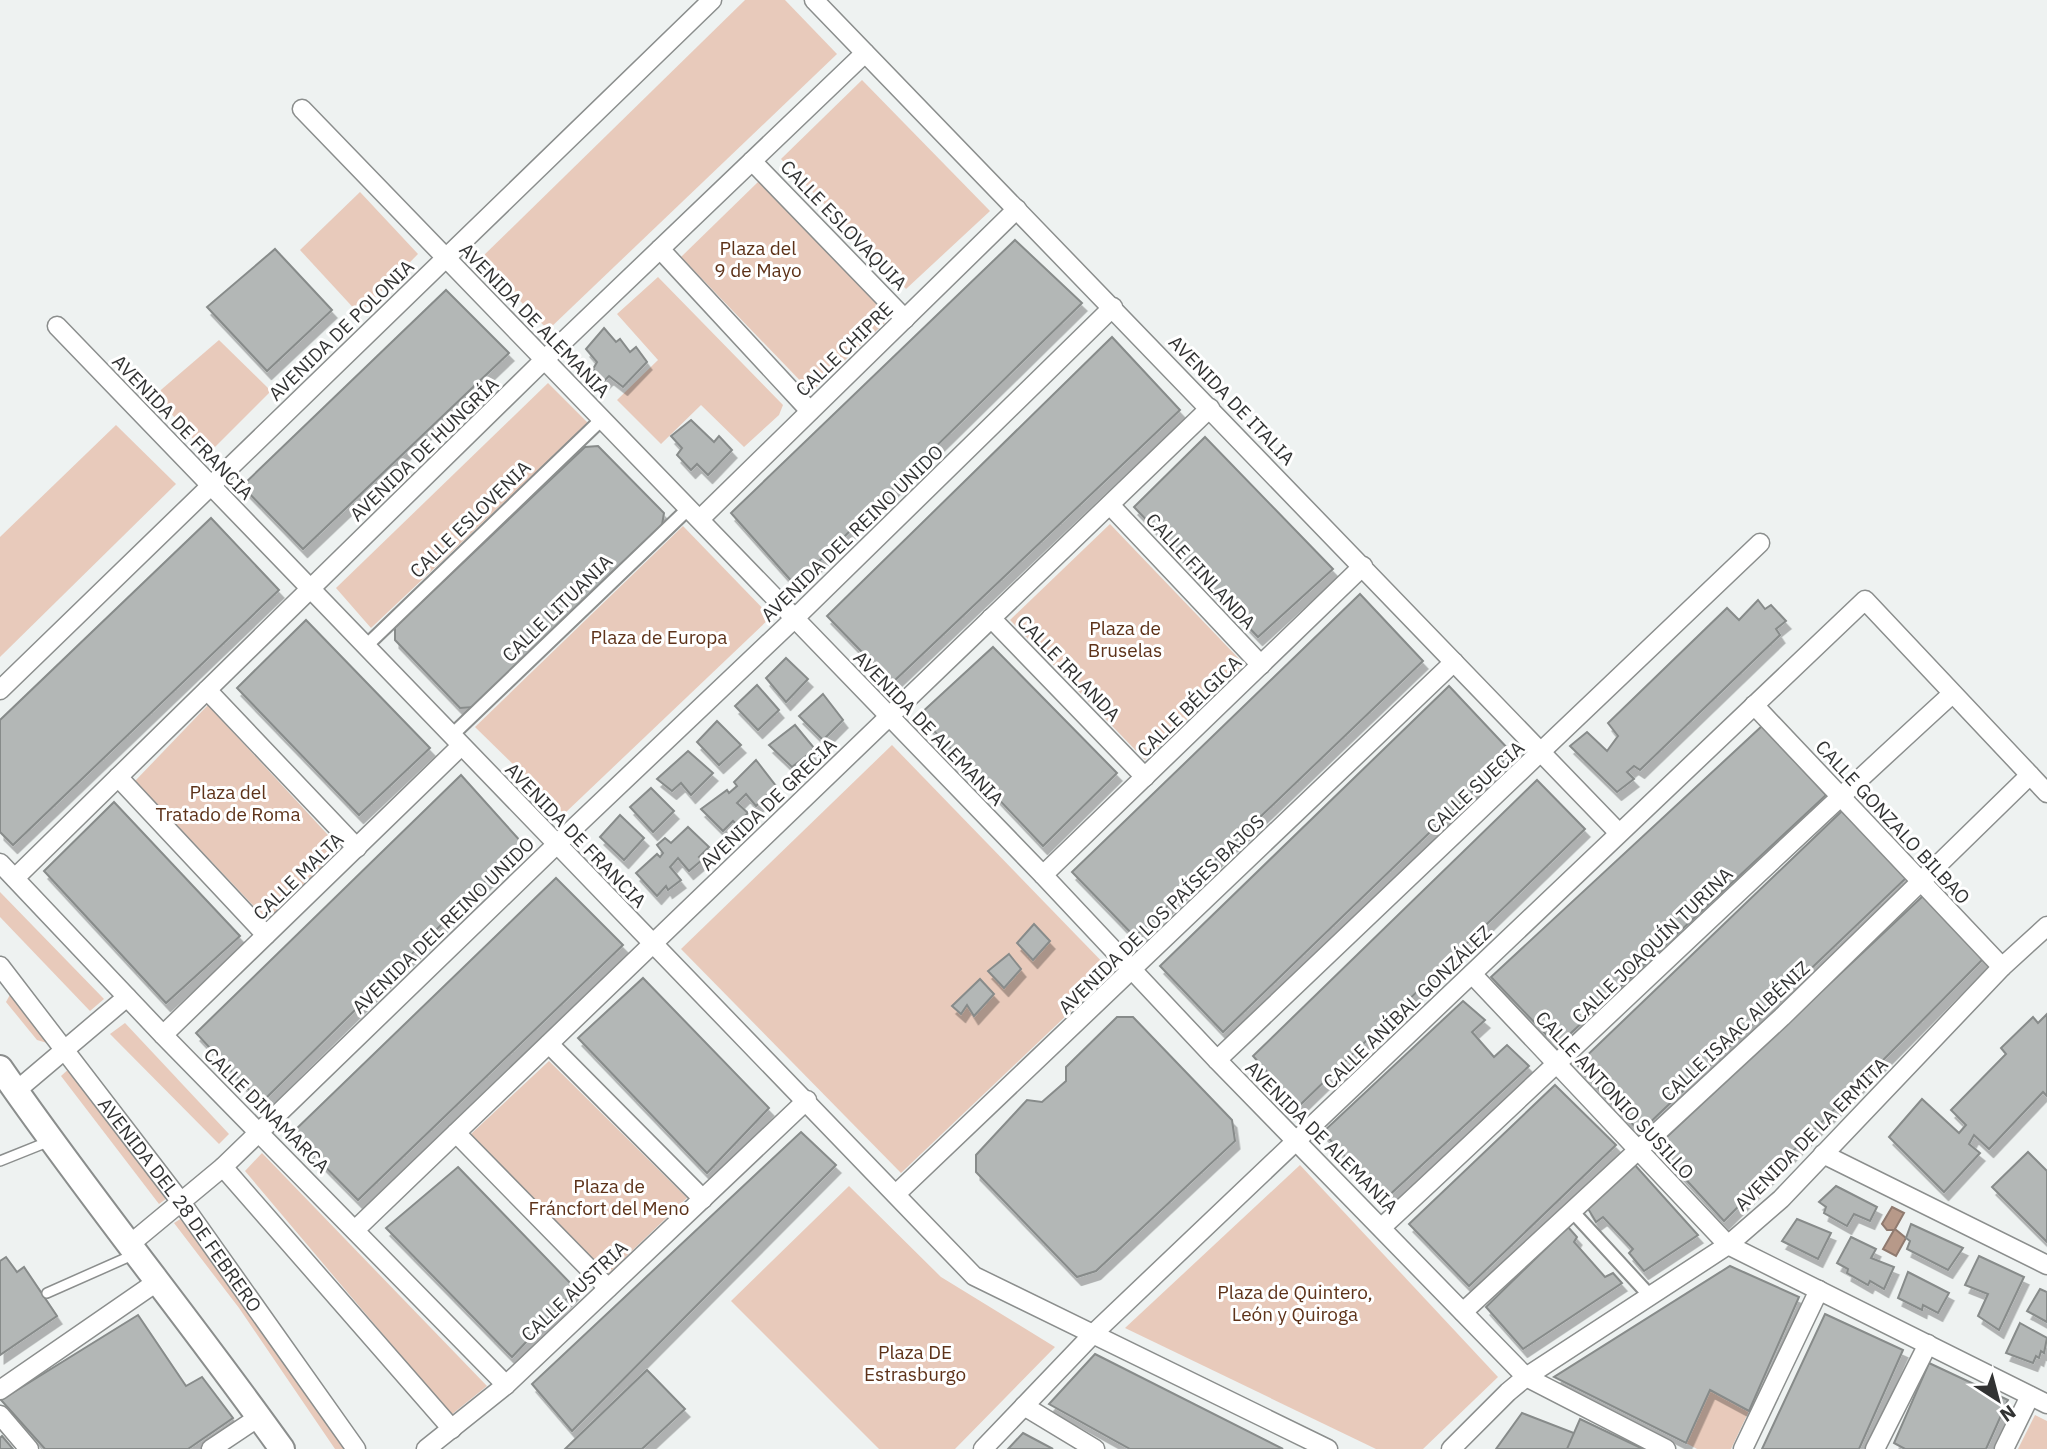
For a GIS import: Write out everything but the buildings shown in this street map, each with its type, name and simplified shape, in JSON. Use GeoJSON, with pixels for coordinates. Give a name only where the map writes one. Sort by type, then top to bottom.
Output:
{"type":"FeatureCollection","features":[{"type":"Feature","properties":{"kind":"main road"},"geometry":{"type":"LineString","coordinates":[[0,1068],[282,1449]]}},
{"type":"Feature","properties":{"kind":"street","name":"AVENIDA DE POLONIA"},"geometry":{"type":"LineString","coordinates":[[0,690],[712,0]]}},
{"type":"Feature","properties":{"kind":"street","name":"AVENIDA DE ITALIA"},"geometry":{"type":"LineString","coordinates":[[814,0],[1618,832]]}},
{"type":"Feature","properties":{"kind":"street","name":"AVENIDA DE HUNGRÍA"},"geometry":{"type":"LineString","coordinates":[[15,878],[545,359],[865,53]]}},
{"type":"Feature","properties":{"kind":"street","name":"AVENIDA DE ALEMANIA"},"geometry":{"type":"LineString","coordinates":[[302,108],[1043,875],[1217,1060],[1526,1377],[1666,1449]]}},
{"type":"Feature","properties":{"kind":"street","name":"CALLE ESLOVAQUIA"},"geometry":{"type":"LineString","coordinates":[[752,161],[905,319]]}},
{"type":"Feature","properties":{"kind":"street","name":"CALLE CHIPRE"},"geometry":{"type":"LineString","coordinates":[[694,514],[810,411],[1017,209]]}},
{"type":"Feature","properties":{"kind":"street"},"geometry":{"type":"LineString","coordinates":[[660,249],[810,411]]}},
{"type":"Feature","properties":{"kind":"street","name":"AVENIDA DEL REINO UNIDO"},"geometry":{"type":"LineString","coordinates":[[133,1250],[181,1202],[223,1167],[794,619],[1113,307]]}},
{"type":"Feature","properties":{"kind":"street","name":"AVENIDA DE FRANCIA"},"geometry":{"type":"LineString","coordinates":[[57,326],[974,1276],[1324,1448]]}},
{"type":"Feature","properties":{"kind":"street","name":"AVENIDA DE GRECIA"},"geometry":{"type":"LineString","coordinates":[[355,1230],[1210,408]]}},
{"type":"Feature","properties":{"kind":"street","name":"CALLE ESLOVENIA"},"geometry":{"type":"LineString","coordinates":[[365,647],[602,419]]}},
{"type":"Feature","properties":{"kind":"street","name":"CALLE FINLANDA"},"geometry":{"type":"LineString","coordinates":[[1110,505],[1261,665]]}},
{"type":"Feature","properties":{"kind":"street","name":"CALLE LITUANIA"},"geometry":{"type":"LineString","coordinates":[[456,741],[694,514]]}},
{"type":"Feature","properties":{"kind":"street","name":"CALLE SUECIA"},"geometry":{"type":"LineString","coordinates":[[1217,1060],[1760,543]]}},
{"type":"Feature","properties":{"kind":"street","name":"CALLE BÉLGICA"},"geometry":{"type":"LineString","coordinates":[[1043,875],[1363,566]]}},
{"type":"Feature","properties":{"kind":"street","name":"CALLE ANÍBAL GONZÁLEZ"},"geometry":{"type":"LineString","coordinates":[[983,1449],[1094,1333],[1865,600],[1952,694]]}},
{"type":"Feature","properties":{"kind":"street","name":"CALLE IRLANDA"},"geometry":{"type":"LineString","coordinates":[[991,618],[1145,777]]}},
{"type":"Feature","properties":{"kind":"street","name":"AVENIDA DE LOS PAÍSES BAJOS"},"geometry":{"type":"LineString","coordinates":[[896,1195],[1454,663]]}},
{"type":"Feature","properties":{"kind":"street"},"geometry":{"type":"LineString","coordinates":[[207,690],[357,848]]}},
{"type":"Feature","properties":{"kind":"street"},"geometry":{"type":"LineString","coordinates":[[1952,694],[2047,793]]}},
{"type":"Feature","properties":{"kind":"street","name":"CALLE JOAQUÍN TURINA"},"geometry":{"type":"LineString","coordinates":[[1382,1227],[1952,694]]}},
{"type":"Feature","properties":{"kind":"street","name":"CALLE GONZALO BILBAO"},"geometry":{"type":"LineString","coordinates":[[1754,705],[2002,967]]}},
{"type":"Feature","properties":{"kind":"street","name":"CALLE MALTA"},"geometry":{"type":"LineString","coordinates":[[163,1035],[357,848],[456,741]]}},
{"type":"Feature","properties":{"kind":"street","name":"CALLE ISAAC ALBÉNIZ"},"geometry":{"type":"LineString","coordinates":[[1464,1312],[1782,1017],[2030,775]]}},
{"type":"Feature","properties":{"kind":"street"},"geometry":{"type":"LineString","coordinates":[[118,777],[266,935]]}},
{"type":"Feature","properties":{"kind":"street","name":"CALLE DINAMARCA"},"geometry":{"type":"LineString","coordinates":[[0,863],[163,1035],[506,1385]]}},
{"type":"Feature","properties":{"kind":"street","name":"AVENIDA DE LA ERMITA"},"geometry":{"type":"LineString","coordinates":[[1451,1449],[1526,1377],[1728,1245],[1781,1199],[2002,967],[2047,926]]}},
{"type":"Feature","properties":{"kind":"street","name":"AVENIDA DEL 28 DE FEBRERO"},"geometry":{"type":"LineString","coordinates":[[0,966],[181,1202],[356,1449]]}},
{"type":"Feature","properties":{"kind":"street","name":"CALLE ANTONIO SUSILLO"},"geometry":{"type":"LineString","coordinates":[[1472,974],[1728,1245]]}},
{"type":"Feature","properties":{"kind":"street"},"geometry":{"type":"LineString","coordinates":[[16,1091],[127,997]]}},
{"type":"Feature","properties":{"kind":"street"},"geometry":{"type":"LineString","coordinates":[[548,1044],[703,1199]]}},
{"type":"Feature","properties":{"kind":"street","name":"CALLE AUSTRIA"},"geometry":{"type":"LineString","coordinates":[[426,1449],[506,1385],[807,1100]]}},
{"type":"Feature","properties":{"kind":"street"},"geometry":{"type":"LineString","coordinates":[[456,1133],[608,1288]]}},
{"type":"Feature","properties":{"kind":"street"},"geometry":{"type":"LineString","coordinates":[[1823,1154],[2047,1265]]}},
{"type":"Feature","properties":{"kind":"street"},"geometry":{"type":"LineString","coordinates":[[223,1167],[452,1429]]}},
{"type":"Feature","properties":{"kind":"street"},"geometry":{"type":"LineString","coordinates":[[1572,1211],[1651,1297]]}},
{"type":"Feature","properties":{"kind":"street"},"geometry":{"type":"LineString","coordinates":[[1728,1245],[2037,1399]]}},
{"type":"Feature","properties":{"kind":"street"},"geometry":{"type":"LineString","coordinates":[[0,1390],[158,1281]]}},
{"type":"Feature","properties":{"kind":"street"},"geometry":{"type":"LineString","coordinates":[[1743,1449],[1819,1290]]}},
{"type":"Feature","properties":{"kind":"street"},"geometry":{"type":"LineString","coordinates":[[1875,1449],[1928,1344]]}},
{"type":"Feature","properties":{"kind":"street"},"geometry":{"type":"LineString","coordinates":[[2004,1449],[2047,1384]]}},
{"type":"Feature","properties":{"kind":"street"},"geometry":{"type":"LineString","coordinates":[[1024,1406],[1095,1449]]}},
{"type":"Feature","properties":{"kind":"street"},"geometry":{"type":"LineString","coordinates":[[0,1415],[29,1449]]}},
{"type":"Feature","properties":{"kind":"street"},"geometry":{"type":"LineString","coordinates":[[211,1449],[259,1417]]}},
{"type":"Feature","properties":{"kind":"lane"},"geometry":{"type":"LineString","coordinates":[[0,1161],[51,1140]]}},
{"type":"Feature","properties":{"kind":"lane"},"geometry":{"type":"LineString","coordinates":[[47,1293],[133,1250]]}},
{"type":"Feature","properties":{"kind":"green space"},"geometry":{"type":"Polygon","coordinates":[[[745,0],[785,0],[837,54],[548,330],[480,259],[745,0]]]}},
{"type":"Feature","properties":{"kind":"green space"},"geometry":{"type":"Polygon","coordinates":[[[862,80],[990,211],[906,289],[781,159],[862,80]]]}},
{"type":"Feature","properties":{"kind":"green space","name":"Plaza del 9 de Mayo"},"geometry":{"type":"Polygon","coordinates":[[[759,181],[891,317],[811,392],[681,257],[759,181]]]}},
{"type":"Feature","properties":{"kind":"green space"},"geometry":{"type":"Polygon","coordinates":[[[360,192],[418,254],[359,314],[300,250],[360,192]]]}},
{"type":"Feature","properties":{"kind":"green space"},"geometry":{"type":"Polygon","coordinates":[[[658,277],[783,405],[779,415],[744,447],[701,405],[661,444],[617,400],[658,360],[617,314],[658,277]]]}},
{"type":"Feature","properties":{"kind":"green space"},"geometry":{"type":"Polygon","coordinates":[[[219,340],[271,391],[207,455],[155,395],[219,340]]]}},
{"type":"Feature","properties":{"kind":"green space"},"geometry":{"type":"Polygon","coordinates":[[[548,383],[588,423],[371,628],[336,588],[548,383]]]}},
{"type":"Feature","properties":{"kind":"green space"},"geometry":{"type":"Polygon","coordinates":[[[116,425],[176,484],[0,657],[0,537],[116,425]]]}},
{"type":"Feature","properties":{"kind":"green space","name":"Plaza de Bruselas"},"geometry":{"type":"Polygon","coordinates":[[[1110,524],[1244,664],[1145,760],[1010,620],[1110,524]]]}},
{"type":"Feature","properties":{"kind":"green space","name":"Plaza de Europa"},"geometry":{"type":"Polygon","coordinates":[[[683,526],[771,617],[564,814],[475,727],[683,526]]]}},
{"type":"Feature","properties":{"kind":"green space","name":"Plaza del Tratado de Roma"},"geometry":{"type":"Polygon","coordinates":[[[208,705],[340,848],[267,920],[135,781],[208,705]]]}},
{"type":"Feature","properties":{"kind":"green space"},"geometry":{"type":"Polygon","coordinates":[[[892,745],[1112,972],[901,1173],[681,949],[892,745]]]}},
{"type":"Feature","properties":{"kind":"green space"},"geometry":{"type":"Polygon","coordinates":[[[0,892],[104,999],[90,1011],[0,917],[0,892]]]}},
{"type":"Feature","properties":{"kind":"green space"},"geometry":{"type":"Polygon","coordinates":[[[12,991],[54,1045],[37,1040],[6,1002],[12,991]]]}},
{"type":"Feature","properties":{"kind":"green space"},"geometry":{"type":"Polygon","coordinates":[[[125,1023],[229,1134],[219,1144],[110,1034],[125,1023]]]}},
{"type":"Feature","properties":{"kind":"green space","name":"Plaza de Fráncfort del Meno"},"geometry":{"type":"Polygon","coordinates":[[[549,1061],[687,1198],[608,1274],[471,1134],[549,1061]]]}},
{"type":"Feature","properties":{"kind":"green space"},"geometry":{"type":"Polygon","coordinates":[[[71,1067],[170,1196],[159,1204],[61,1076],[71,1067]]]}},
{"type":"Feature","properties":{"kind":"green space"},"geometry":{"type":"Polygon","coordinates":[[[262,1153],[487,1386],[451,1415],[245,1171],[262,1153]]]}},
{"type":"Feature","properties":{"kind":"green space","name":"Plaza de Quintero, León y Quiroga"},"geometry":{"type":"Polygon","coordinates":[[[1300,1165],[1498,1377],[1423,1449],[1376,1449],[1125,1328],[1300,1165]]]}},
{"type":"Feature","properties":{"kind":"green space","name":"Plaza DE Estrasburgo"},"geometry":{"type":"Polygon","coordinates":[[[849,1186],[941,1277],[1055,1347],[955,1449],[879,1449],[731,1301],[849,1186]]]}},
{"type":"Feature","properties":{"kind":"green space"},"geometry":{"type":"Polygon","coordinates":[[[185,1216],[351,1449],[335,1449],[239,1308],[174,1223],[185,1216]]]}},
{"type":"Feature","properties":{"kind":"green space"},"geometry":{"type":"Polygon","coordinates":[[[1710,1390],[1749,1411],[1731,1449],[1697,1449],[1686,1443],[1710,1390]]]}},
{"type":"Feature","properties":{"kind":"green space"},"geometry":{"type":"Polygon","coordinates":[[[2035,1415],[2047,1421],[2047,1449],[2018,1449],[2035,1415]]]}},
{"type":"Feature","properties":{"kind":"shaded area"},"geometry":{"type":"Polygon","coordinates":[[[1892,1207],[1904,1213],[1895,1229],[1906,1238],[1896,1256],[1883,1249],[1894,1230],[1887,1230],[1882,1224],[1892,1207]]]}}]}
